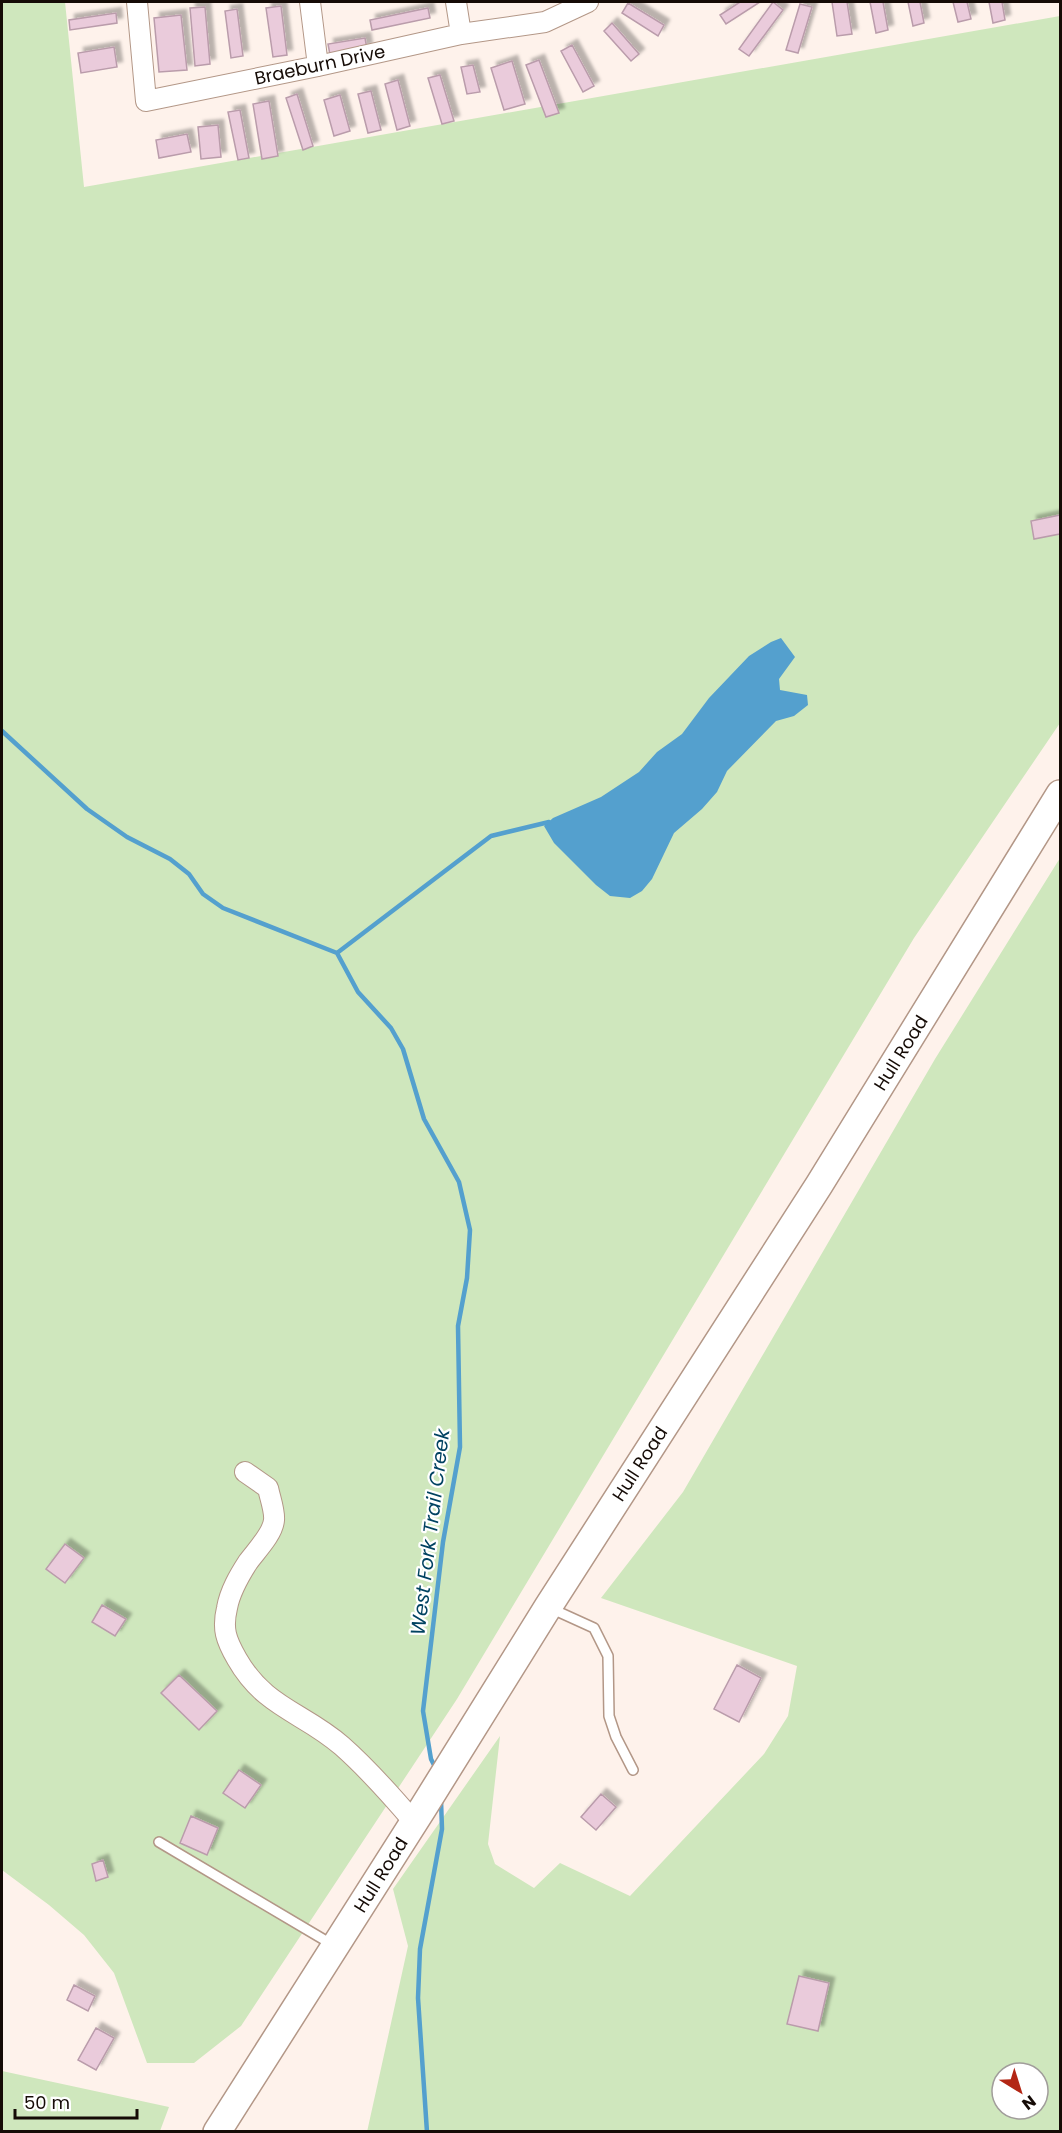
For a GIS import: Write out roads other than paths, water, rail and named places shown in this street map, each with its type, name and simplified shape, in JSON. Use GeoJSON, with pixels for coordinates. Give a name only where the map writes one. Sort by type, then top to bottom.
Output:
{"type":"FeatureCollection","features":[{"type":"Feature","properties":{"kind":"main road","name":"Hull Road"},"geometry":{"type":"LineString","coordinates":[[217,2132],[548,1607],[819,1185],[1060,794]]}},
{"type":"Feature","properties":{"kind":"street","name":"Braeburn Drive"},"geometry":{"type":"LineString","coordinates":[[137,2],[147,101],[461,34],[545,22],[588,2]]}},
{"type":"Feature","properties":{"kind":"street"},"geometry":{"type":"LineString","coordinates":[[310,2],[318,66]]}},
{"type":"Feature","properties":{"kind":"street"},"geometry":{"type":"LineString","coordinates":[[456,2],[461,34]]}},
{"type":"Feature","properties":{"kind":"street"},"geometry":{"type":"LineString","coordinates":[[245,1472],[268,1488],[274,1520],[265,1542],[236,1581],[228,1604],[223,1628],[232,1650],[244,1671],[260,1690],[278,1705],[340,1744],[375,1777],[414,1822]]}},
{"type":"Feature","properties":{"kind":"lane"},"geometry":{"type":"LineString","coordinates":[[548,1607],[594,1628],[608,1656],[609,1716],[616,1737],[633,1770]]}},
{"type":"Feature","properties":{"kind":"lane"},"geometry":{"type":"LineString","coordinates":[[159,1842],[335,1947]]}},
{"type":"Feature","properties":{"kind":"water"},"geometry":{"type":"Polygon","coordinates":[[[781,638],[795,657],[779,679],[780,690],[807,695],[808,705],[794,716],[776,721],[727,771],[717,792],[702,809],[674,833],[652,879],[642,891],[630,898],[610,896],[554,843],[544,826],[553,818],[601,797],[639,772],[657,752],[682,734],[709,698],[749,656],[781,638]]]}},
{"type":"Feature","properties":{"kind":"waterway","name":"West Fork Trail Creek"},"geometry":{"type":"LineString","coordinates":[[2,731],[87,809],[127,837],[170,859],[189,874],[203,894],[223,908],[337,953],[358,992],[391,1028],[403,1049],[424,1119],[459,1182],[470,1230],[467,1278],[458,1326],[460,1447],[443,1542],[423,1711],[434,1765]]}},
{"type":"Feature","properties":{"kind":"waterway"},"geometry":{"type":"LineString","coordinates":[[337,953],[491,836],[549,822]]}},
{"type":"Feature","properties":{"kind":"waterway","name":"West Fork Trail Creek"},"geometry":{"type":"LineString","coordinates":[[427,2132],[418,1998],[420,1949],[442,1829],[441,1800]]}}]}
